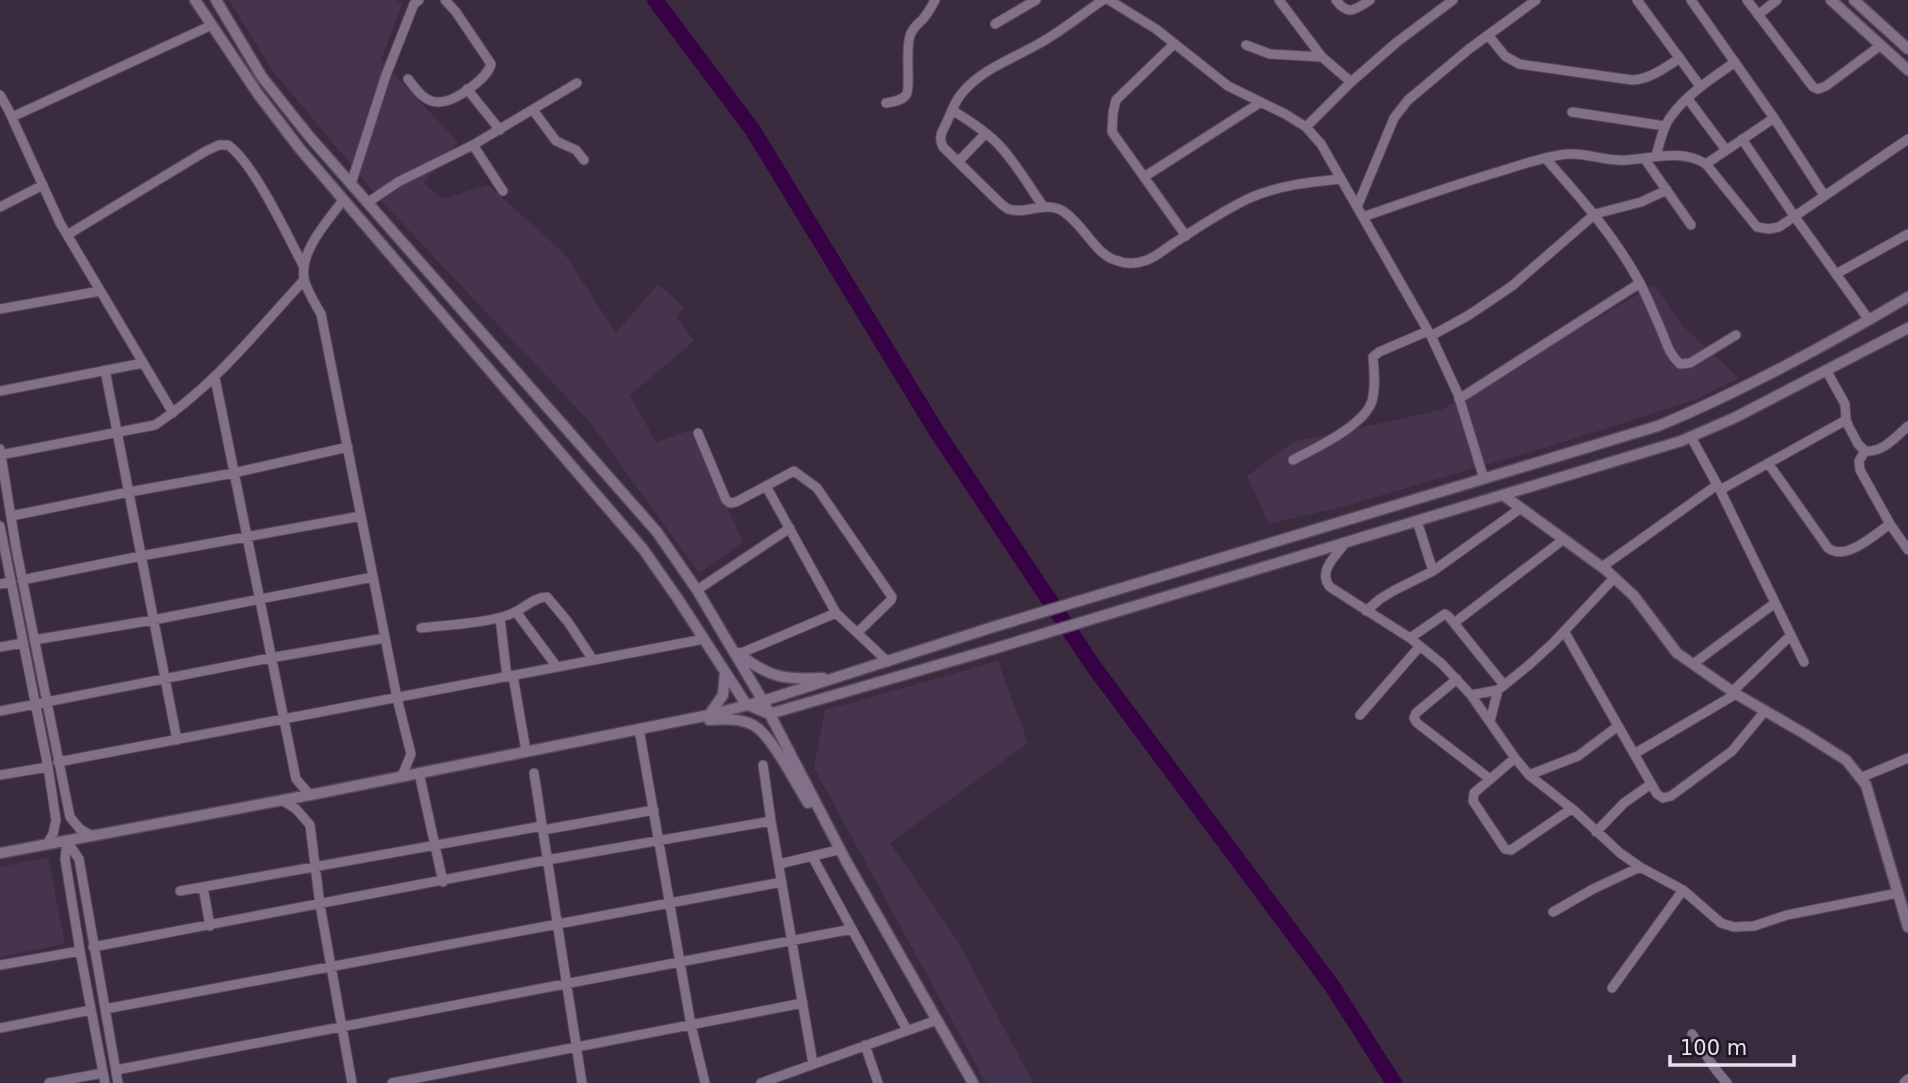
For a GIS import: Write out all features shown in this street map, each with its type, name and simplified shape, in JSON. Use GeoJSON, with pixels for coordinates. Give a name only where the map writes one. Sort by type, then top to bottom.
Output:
{"type":"FeatureCollection","features":[{"type":"Feature","properties":{"kind":"street"},"geometry":{"type":"LineString","coordinates":[[195,0],[266,105],[300,149],[643,549],[746,704],[769,714],[993,649],[1691,437],[1734,418],[1908,328]]}},
{"type":"Feature","properties":{"kind":"street"},"geometry":{"type":"LineString","coordinates":[[216,0],[262,76],[309,136],[657,531],[736,651],[846,861],[972,1083]]}},
{"type":"Feature","properties":{"kind":"street"},"geometry":{"type":"LineString","coordinates":[[351,184],[386,75],[414,4],[418,0]]}},
{"type":"Feature","properties":{"kind":"street"},"geometry":{"type":"LineString","coordinates":[[408,79],[423,97],[438,102],[458,95],[489,70],[491,64],[445,0]]}},
{"type":"Feature","properties":{"kind":"street"},"geometry":{"type":"LineString","coordinates":[[886,103],[901,100],[908,93],[909,37],[914,27],[925,18],[935,0]]}},
{"type":"Feature","properties":{"kind":"street"},"geometry":{"type":"LineString","coordinates":[[995,24],[1036,0]]}},
{"type":"Feature","properties":{"kind":"street"},"geometry":{"type":"LineString","coordinates":[[1341,179],[1274,189],[1223,212],[1147,260],[1126,263],[1111,259],[1098,248],[1079,224],[1059,209],[1043,206],[1008,208],[940,142],[961,94],[994,66],[1040,43],[1106,0],[1156,29],[1228,86],[1306,127],[1321,144],[1363,217],[1429,333],[1459,399],[1484,479]]}},
{"type":"Feature","properties":{"kind":"street"},"geometry":{"type":"LineString","coordinates":[[1279,0],[1322,57],[1351,82]]}},
{"type":"Feature","properties":{"kind":"street"},"geometry":{"type":"LineString","coordinates":[[1336,0],[1343,9],[1348,10],[1357,9],[1370,0]]}},
{"type":"Feature","properties":{"kind":"street"},"geometry":{"type":"LineString","coordinates":[[1306,127],[1351,82],[1397,42],[1453,0]]}},
{"type":"Feature","properties":{"kind":"street"},"geometry":{"type":"LineString","coordinates":[[1357,207],[1394,118],[1408,100],[1536,0]]}},
{"type":"Feature","properties":{"kind":"street"},"geometry":{"type":"LineString","coordinates":[[1637,0],[1700,86]]}},
{"type":"Feature","properties":{"kind":"street"},"geometry":{"type":"LineString","coordinates":[[1691,0],[1824,195]]}},
{"type":"Feature","properties":{"kind":"street"},"geometry":{"type":"LineString","coordinates":[[1746,0],[1813,88],[1826,86],[1881,46]]}},
{"type":"Feature","properties":{"kind":"street"},"geometry":{"type":"LineString","coordinates":[[1758,15],[1777,0]]}},
{"type":"Feature","properties":{"kind":"street"},"geometry":{"type":"LineString","coordinates":[[1831,0],[1908,70]]}},
{"type":"Feature","properties":{"kind":"street"},"geometry":{"type":"LineString","coordinates":[[1854,0],[1908,49]]}},
{"type":"Feature","properties":{"kind":"street"},"geometry":{"type":"LineString","coordinates":[[12,117],[212,25]]}},
{"type":"Feature","properties":{"kind":"street"},"geometry":{"type":"LineString","coordinates":[[1488,35],[1504,56],[1518,64],[1632,80],[1642,80],[1680,58]]}},
{"type":"Feature","properties":{"kind":"street"},"geometry":{"type":"LineString","coordinates":[[1174,44],[1116,100],[1112,132],[1186,236]]}},
{"type":"Feature","properties":{"kind":"street"},"geometry":{"type":"LineString","coordinates":[[1246,45],[1270,54],[1322,57]]}},
{"type":"Feature","properties":{"kind":"street"},"geometry":{"type":"LineString","coordinates":[[1656,156],[1671,115],[1700,86],[1735,62]]}},
{"type":"Feature","properties":{"kind":"street"},"geometry":{"type":"LineString","coordinates":[[367,202],[398,182],[500,130],[578,83]]}},
{"type":"Feature","properties":{"kind":"street"},"geometry":{"type":"LineString","coordinates":[[467,89],[500,130]]}},
{"type":"Feature","properties":{"kind":"street"},"geometry":{"type":"LineString","coordinates":[[0,95],[67,235],[173,413]]}},
{"type":"Feature","properties":{"kind":"street"},"geometry":{"type":"LineString","coordinates":[[1688,99],[1726,150]]}},
{"type":"Feature","properties":{"kind":"street"},"geometry":{"type":"LineString","coordinates":[[1144,177],[1261,102]]}},
{"type":"Feature","properties":{"kind":"street"},"geometry":{"type":"LineString","coordinates":[[533,110],[556,141],[576,150],[584,160]]}},
{"type":"Feature","properties":{"kind":"street"},"geometry":{"type":"LineString","coordinates":[[952,110],[996,142],[1043,206]]}},
{"type":"Feature","properties":{"kind":"street"},"geometry":{"type":"LineString","coordinates":[[1572,113],[1665,126]]}},
{"type":"Feature","properties":{"kind":"street"},"geometry":{"type":"LineString","coordinates":[[1706,164],[1774,118]]}},
{"type":"Feature","properties":{"kind":"street"},"geometry":{"type":"LineString","coordinates":[[958,162],[986,133]]}},
{"type":"Feature","properties":{"kind":"street"},"geometry":{"type":"LineString","coordinates":[[1742,139],[1870,320]]}},
{"type":"Feature","properties":{"kind":"street"},"geometry":{"type":"LineString","coordinates":[[1363,217],[1435,191],[1566,154],[1624,160],[1656,156],[1696,158],[1706,164],[1757,227],[1769,229],[1779,227],[1795,217],[1908,139]]}},
{"type":"Feature","properties":{"kind":"street"},"geometry":{"type":"LineString","coordinates":[[67,235],[206,151],[219,145],[228,145],[243,158],[267,196],[304,267]]}},
{"type":"Feature","properties":{"kind":"street"},"geometry":{"type":"LineString","coordinates":[[473,145],[503,191]]}},
{"type":"Feature","properties":{"kind":"street"},"geometry":{"type":"LineString","coordinates":[[1644,158],[1691,225]]}},
{"type":"Feature","properties":{"kind":"street"},"geometry":{"type":"LineString","coordinates":[[1546,159],[1595,214],[1640,283],[1673,358],[1680,364],[1690,363],[1736,335]]}},
{"type":"Feature","properties":{"kind":"street"},"geometry":{"type":"LineString","coordinates":[[0,207],[43,186]]}},
{"type":"Feature","properties":{"kind":"street"},"geometry":{"type":"LineString","coordinates":[[1293,460],[1342,433],[1358,420],[1371,404],[1374,388],[1373,357],[1379,352],[1469,315],[1512,286],[1595,214],[1641,202],[1667,190]]}},
{"type":"Feature","properties":{"kind":"street"},"geometry":{"type":"LineString","coordinates":[[343,200],[314,241],[304,267],[304,280],[321,314],[397,698],[411,754],[402,776]]}},
{"type":"Feature","properties":{"kind":"street"},"geometry":{"type":"LineString","coordinates":[[1836,274],[1908,234]]}},
{"type":"Feature","properties":{"kind":"street"},"geometry":{"type":"LineString","coordinates":[[92,836],[80,829],[70,817],[22,580],[0,453],[155,425],[215,378],[304,280]]}},
{"type":"Feature","properties":{"kind":"street"},"geometry":{"type":"LineString","coordinates":[[1459,399],[1640,283]]}},
{"type":"Feature","properties":{"kind":"street"},"geometry":{"type":"LineString","coordinates":[[0,309],[100,291]]}},
{"type":"Feature","properties":{"kind":"street"},"geometry":{"type":"LineString","coordinates":[[0,853],[310,795],[709,715],[763,701],[993,627],[1658,426],[1711,404],[1770,374],[1908,297]]}},
{"type":"Feature","properties":{"kind":"street"},"geometry":{"type":"LineString","coordinates":[[0,391],[143,363]]}},
{"type":"Feature","properties":{"kind":"street"},"geometry":{"type":"LineString","coordinates":[[105,370],[177,740]]}},
{"type":"Feature","properties":{"kind":"street"},"geometry":{"type":"LineString","coordinates":[[1826,370],[1845,404],[1846,420],[1858,444],[1865,451],[1872,452],[1883,447],[1908,426]]}},
{"type":"Feature","properties":{"kind":"street"},"geometry":{"type":"LineString","coordinates":[[215,378],[296,779],[310,795]]}},
{"type":"Feature","properties":{"kind":"street"},"geometry":{"type":"LineString","coordinates":[[1602,567],[1718,487],[1846,420]]}},
{"type":"Feature","properties":{"kind":"street"},"geometry":{"type":"LineString","coordinates":[[698,433],[726,500],[730,503],[794,471],[817,488],[890,593],[891,600],[857,633]]}},
{"type":"Feature","properties":{"kind":"street"},"geometry":{"type":"LineString","coordinates":[[1691,437],[1804,662]]}},
{"type":"Feature","properties":{"kind":"street"},"geometry":{"type":"LineString","coordinates":[[11,516],[234,473],[348,447]]}},
{"type":"Feature","properties":{"kind":"street"},"geometry":{"type":"LineString","coordinates":[[1865,451],[1859,461],[1860,470],[1908,550]]}},
{"type":"Feature","properties":{"kind":"street"},"geometry":{"type":"LineString","coordinates":[[1768,463],[1833,552],[1852,550],[1890,524]]}},
{"type":"Feature","properties":{"kind":"street"},"geometry":{"type":"LineString","coordinates":[[766,486],[836,613],[888,662]]}},
{"type":"Feature","properties":{"kind":"street"},"geometry":{"type":"LineString","coordinates":[[1503,495],[1602,567],[1634,596],[1677,653],[1734,693],[1846,760],[1866,785],[1908,927]]}},
{"type":"Feature","properties":{"kind":"street"},"geometry":{"type":"LineString","coordinates":[[1366,611],[1393,590],[1433,571],[1521,508]]}},
{"type":"Feature","properties":{"kind":"street"},"geometry":{"type":"LineString","coordinates":[[22,580],[361,516]]}},
{"type":"Feature","properties":{"kind":"street"},"geometry":{"type":"LineString","coordinates":[[1417,521],[1433,571]]}},
{"type":"Feature","properties":{"kind":"street"},"geometry":{"type":"LineString","coordinates":[[0,526],[57,820],[47,844]]}},
{"type":"Feature","properties":{"kind":"street"},"geometry":{"type":"LineString","coordinates":[[697,590],[789,528]]}},
{"type":"Feature","properties":{"kind":"street"},"geometry":{"type":"LineString","coordinates":[[1454,623],[1564,539]]}},
{"type":"Feature","properties":{"kind":"street"},"geometry":{"type":"LineString","coordinates":[[1346,542],[1325,571],[1325,581],[1330,587],[1420,646],[1471,695],[1529,775],[1571,808],[1620,853],[1683,890],[1721,923],[1734,927],[1754,926],[1800,912],[1898,893]]}},
{"type":"Feature","properties":{"kind":"street"},"geometry":{"type":"LineString","coordinates":[[34,640],[373,577]]}},
{"type":"Feature","properties":{"kind":"street"},"geometry":{"type":"LineString","coordinates":[[1471,695],[1501,687],[1538,657],[1614,578]]}},
{"type":"Feature","properties":{"kind":"street"},"geometry":{"type":"LineString","coordinates":[[0,583],[10,582]]}},
{"type":"Feature","properties":{"kind":"street"},"geometry":{"type":"LineString","coordinates":[[421,628],[500,618],[516,612],[540,597],[547,597],[568,622],[593,660]]}},
{"type":"Feature","properties":{"kind":"street"},"geometry":{"type":"LineString","coordinates":[[1693,664],[1775,603]]}},
{"type":"Feature","properties":{"kind":"street"},"geometry":{"type":"LineString","coordinates":[[516,612],[557,667]]}},
{"type":"Feature","properties":{"kind":"street"},"geometry":{"type":"LineString","coordinates":[[736,651],[836,613]]}},
{"type":"Feature","properties":{"kind":"street"},"geometry":{"type":"LineString","coordinates":[[1410,638],[1445,614],[1501,687]]}},
{"type":"Feature","properties":{"kind":"street"},"geometry":{"type":"LineString","coordinates":[[500,618],[526,751]]}},
{"type":"Feature","properties":{"kind":"street"},"geometry":{"type":"LineString","coordinates":[[1564,631],[1651,784],[1663,798],[1671,796],[1732,751],[1765,711]]}},
{"type":"Feature","properties":{"kind":"street"},"geometry":{"type":"LineString","coordinates":[[1634,754],[1734,693],[1791,635]]}},
{"type":"Feature","properties":{"kind":"street"},"geometry":{"type":"LineString","coordinates":[[0,711],[385,638]]}},
{"type":"Feature","properties":{"kind":"street"},"geometry":{"type":"LineString","coordinates":[[58,762],[704,639]]}},
{"type":"Feature","properties":{"kind":"street"},"geometry":{"type":"LineString","coordinates":[[0,647],[23,643]]}},
{"type":"Feature","properties":{"kind":"street"},"geometry":{"type":"LineString","coordinates":[[1360,715],[1420,646]]}},
{"type":"Feature","properties":{"kind":"street"},"geometry":{"type":"LineString","coordinates":[[736,651],[769,674],[794,680],[844,676]]}},
{"type":"Feature","properties":{"kind":"street"},"geometry":{"type":"LineString","coordinates":[[709,715],[723,695],[726,673]]}},
{"type":"Feature","properties":{"kind":"street"},"geometry":{"type":"LineString","coordinates":[[1457,679],[1416,713],[1414,718],[1490,779]]}},
{"type":"Feature","properties":{"kind":"street"},"geometry":{"type":"LineString","coordinates":[[1490,721],[1501,687]]}},
{"type":"Feature","properties":{"kind":"street"},"geometry":{"type":"LineString","coordinates":[[661,724],[734,720],[756,726],[767,737],[846,861]]}},
{"type":"Feature","properties":{"kind":"street"},"geometry":{"type":"LineString","coordinates":[[1529,775],[1578,756],[1618,726]]}},
{"type":"Feature","properties":{"kind":"street"},"geometry":{"type":"LineString","coordinates":[[639,729],[691,1025],[705,1083]]}},
{"type":"Feature","properties":{"kind":"street"},"geometry":{"type":"LineString","coordinates":[[1515,758],[1474,793],[1473,801],[1505,849],[1508,851],[1571,808]]}},
{"type":"Feature","properties":{"kind":"street"},"geometry":{"type":"LineString","coordinates":[[1860,778],[1908,758]]}},
{"type":"Feature","properties":{"kind":"street"},"geometry":{"type":"LineString","coordinates":[[763,765],[813,1064]]}},
{"type":"Feature","properties":{"kind":"street"},"geometry":{"type":"LineString","coordinates":[[0,775],[48,767]]}},
{"type":"Feature","properties":{"kind":"street"},"geometry":{"type":"LineString","coordinates":[[419,773],[443,882]]}},
{"type":"Feature","properties":{"kind":"street"},"geometry":{"type":"LineString","coordinates":[[534,773],[582,1083]]}},
{"type":"Feature","properties":{"kind":"street"},"geometry":{"type":"LineString","coordinates":[[1597,832],[1624,803],[1651,784]]}},
{"type":"Feature","properties":{"kind":"street"},"geometry":{"type":"LineString","coordinates":[[282,800],[296,809],[310,825],[320,905],[352,1083]]}},
{"type":"Feature","properties":{"kind":"street"},"geometry":{"type":"LineString","coordinates":[[180,891],[436,845],[654,810]]}},
{"type":"Feature","properties":{"kind":"street"},"geometry":{"type":"LineString","coordinates":[[93,947],[547,860],[771,821]]}},
{"type":"Feature","properties":{"kind":"street"},"geometry":{"type":"LineString","coordinates":[[67,841],[79,859],[118,1083]]}},
{"type":"Feature","properties":{"kind":"street"},"geometry":{"type":"LineString","coordinates":[[49,1083],[104,1078],[65,859],[67,841]]}},
{"type":"Feature","properties":{"kind":"street"},"geometry":{"type":"LineString","coordinates":[[779,864],[838,850]]}},
{"type":"Feature","properties":{"kind":"street"},"geometry":{"type":"LineString","coordinates":[[812,856],[907,1030]]}},
{"type":"Feature","properties":{"kind":"street"},"geometry":{"type":"LineString","coordinates":[[1553,912],[1640,867]]}},
{"type":"Feature","properties":{"kind":"street"},"geometry":{"type":"LineString","coordinates":[[105,1009],[782,883]]}},
{"type":"Feature","properties":{"kind":"street"},"geometry":{"type":"LineString","coordinates":[[203,887],[210,926]]}},
{"type":"Feature","properties":{"kind":"street"},"geometry":{"type":"LineString","coordinates":[[1612,988],[1683,890]]}},
{"type":"Feature","properties":{"kind":"street"},"geometry":{"type":"LineString","coordinates":[[116,1070],[852,929]]}},
{"type":"Feature","properties":{"kind":"street"},"geometry":{"type":"LineString","coordinates":[[0,965],[80,951]]}},
{"type":"Feature","properties":{"kind":"street"},"geometry":{"type":"LineString","coordinates":[[392,1083],[803,1003]]}},
{"type":"Feature","properties":{"kind":"street"},"geometry":{"type":"LineString","coordinates":[[0,1028],[91,1010]]}},
{"type":"Feature","properties":{"kind":"street"},"geometry":{"type":"LineString","coordinates":[[761,1083],[937,1020]]}},
{"type":"Feature","properties":{"kind":"street"},"geometry":{"type":"LineString","coordinates":[[1692,1034],[1727,1083]]}},
{"type":"Feature","properties":{"kind":"street"},"geometry":{"type":"LineString","coordinates":[[865,1045],[878,1083]]}},
{"type":"Feature","properties":{"kind":"street"},"geometry":{"type":"LineString","coordinates":[[1904,1083],[1908,1079]]}},
{"type":"Feature","properties":{"kind":"shaded area"},"geometry":{"type":"Polygon","coordinates":[[[229,0],[396,0],[402,4],[381,60],[458,142],[424,183],[442,199],[488,185],[564,253],[616,333],[658,284],[684,307],[677,317],[694,341],[630,395],[656,442],[691,430],[743,542],[699,573],[589,421],[382,202],[272,70],[229,0]]]}},
{"type":"Feature","properties":{"kind":"shaded area"},"geometry":{"type":"Polygon","coordinates":[[[1654,285],[1684,327],[1739,378],[1697,399],[1561,443],[1341,507],[1269,524],[1247,476],[1293,442],[1441,410],[1654,285]]]}},
{"type":"Feature","properties":{"kind":"shaded area"},"geometry":{"type":"Polygon","coordinates":[[[998,661],[1028,743],[890,843],[959,943],[1033,1083],[986,1083],[814,768],[825,710],[998,661]]]}},
{"type":"Feature","properties":{"kind":"shaded area"},"geometry":{"type":"Polygon","coordinates":[[[48,857],[65,944],[0,957],[0,867],[48,857]]]}},
{"type":"Feature","properties":{"kind":"waterway"},"geometry":{"type":"LineString","coordinates":[[655,0],[752,129],[937,432],[1094,667],[1332,986],[1394,1083]]}}]}
